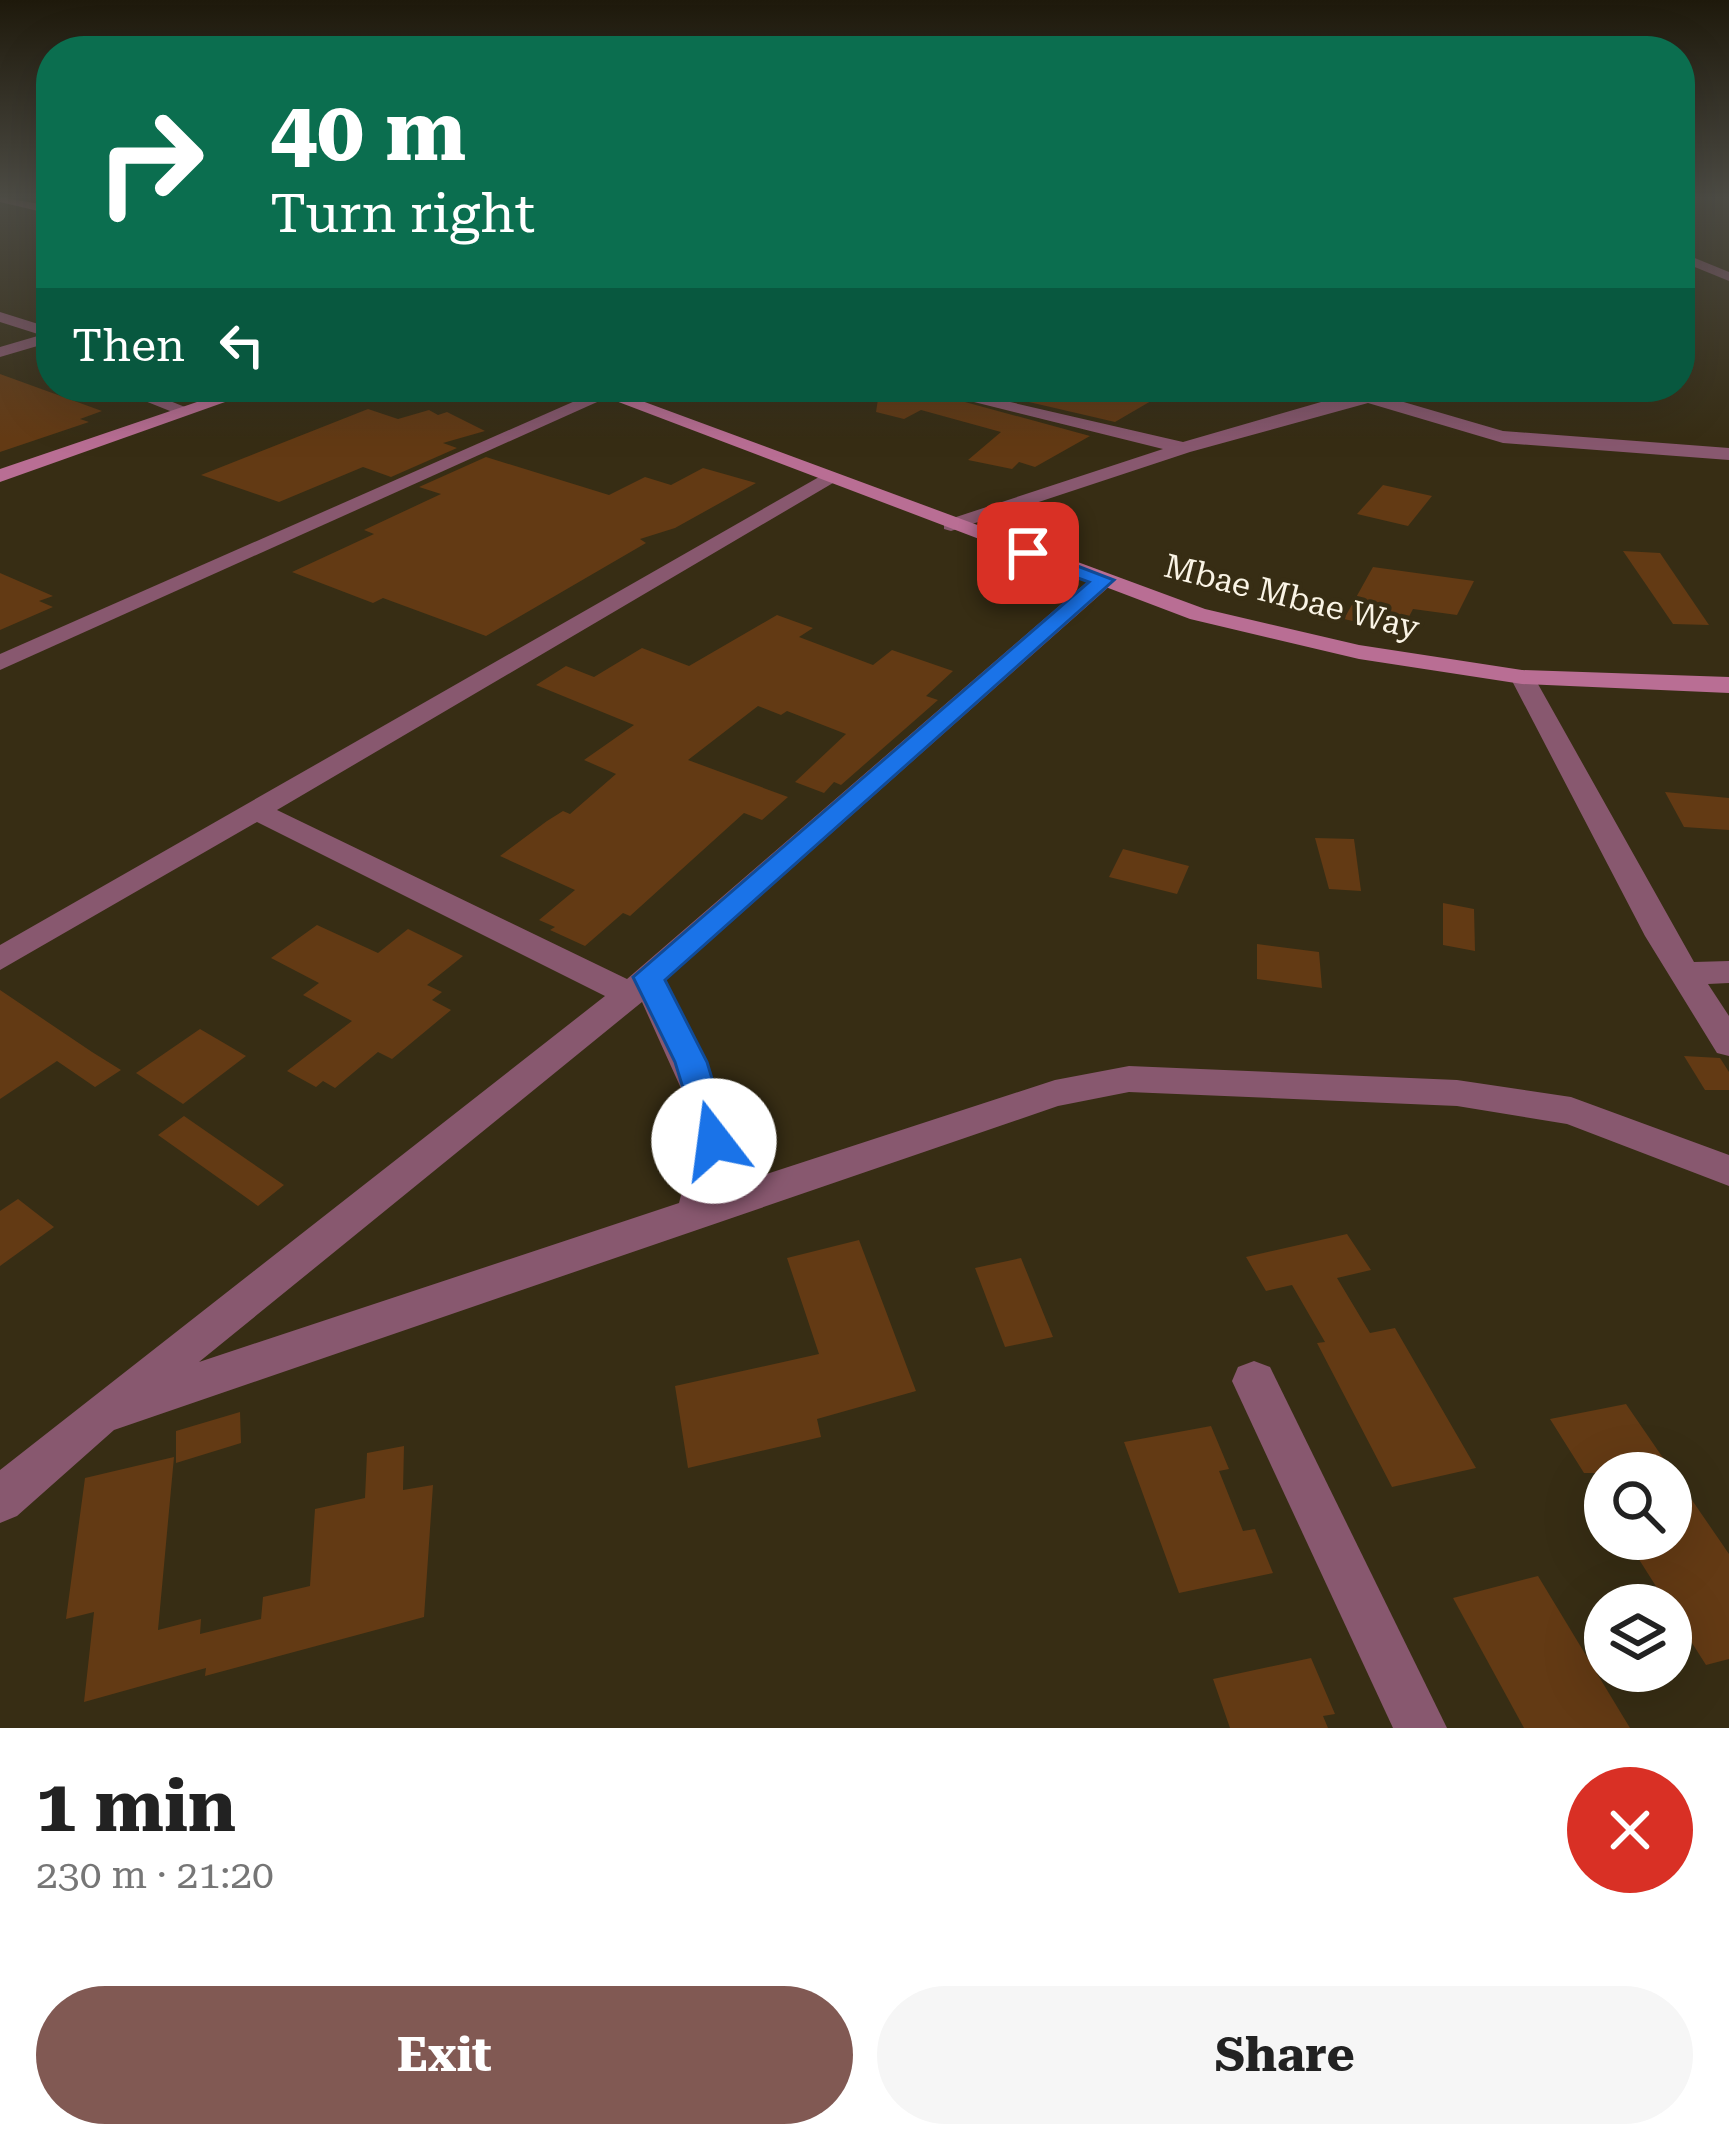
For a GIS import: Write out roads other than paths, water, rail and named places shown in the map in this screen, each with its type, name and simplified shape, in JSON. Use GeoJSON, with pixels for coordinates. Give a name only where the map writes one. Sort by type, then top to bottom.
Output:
{"type":"FeatureCollection","features":[{"type":"Feature","properties":{"kind":"street"},"geometry":{"type":"LineString","coordinates":[[0,317],[36,330]]}},
{"type":"Feature","properties":{"kind":"street"},"geometry":{"type":"LineString","coordinates":[[0,352],[36,340]]}},
{"type":"Feature","properties":{"kind":"street"},"geometry":{"type":"LineString","coordinates":[[22,345],[36,351]]}},
{"type":"Feature","properties":{"kind":"street"},"geometry":{"type":"LineString","coordinates":[[161,402],[186,411]]}},
{"type":"Feature","properties":{"kind":"street"},"geometry":{"type":"LineString","coordinates":[[0,476],[213,402]]}},
{"type":"Feature","properties":{"kind":"street"},"geometry":{"type":"LineString","coordinates":[[0,663],[573,402]]}},
{"type":"Feature","properties":{"kind":"street","name":"Mbae Mbae Way"},"geometry":{"type":"LineString","coordinates":[[626,402],[1103,580],[1246,626],[1359,652],[1522,677],[1729,685]]}},
{"type":"Feature","properties":{"kind":"street"},"geometry":{"type":"LineString","coordinates":[[986,402],[1183,448]]}},
{"type":"Feature","properties":{"kind":"street"},"geometry":{"type":"LineString","coordinates":[[951,525],[1183,448],[1342,402]]}},
{"type":"Feature","properties":{"kind":"street"},"geometry":{"type":"LineString","coordinates":[[1401,402],[1468,430],[1503,436],[1729,454]]}},
{"type":"Feature","properties":{"kind":"street"},"geometry":{"type":"LineString","coordinates":[[0,959],[826,479]]}},
{"type":"Feature","properties":{"kind":"street"},"geometry":{"type":"LineString","coordinates":[[0,1500],[99,1415],[639,986],[1103,580]]}},
{"type":"Feature","properties":{"kind":"street"},"geometry":{"type":"LineString","coordinates":[[1522,677],[1627,875],[1729,1044]]}},
{"type":"Feature","properties":{"kind":"street"},"geometry":{"type":"LineString","coordinates":[[256,811],[639,986],[707,1106],[714,1141],[695,1218]]}},
{"type":"Feature","properties":{"kind":"street"},"geometry":{"type":"LineString","coordinates":[[1686,974],[1729,973]]}},
{"type":"Feature","properties":{"kind":"street"},"geometry":{"type":"LineString","coordinates":[[99,1415],[1054,1094],[1129,1079],[1457,1093],[1571,1111],[1729,1172]]}},
{"type":"Feature","properties":{"kind":"street"},"geometry":{"type":"LineString","coordinates":[[1254,1381],[1420,1728]]}}]}
